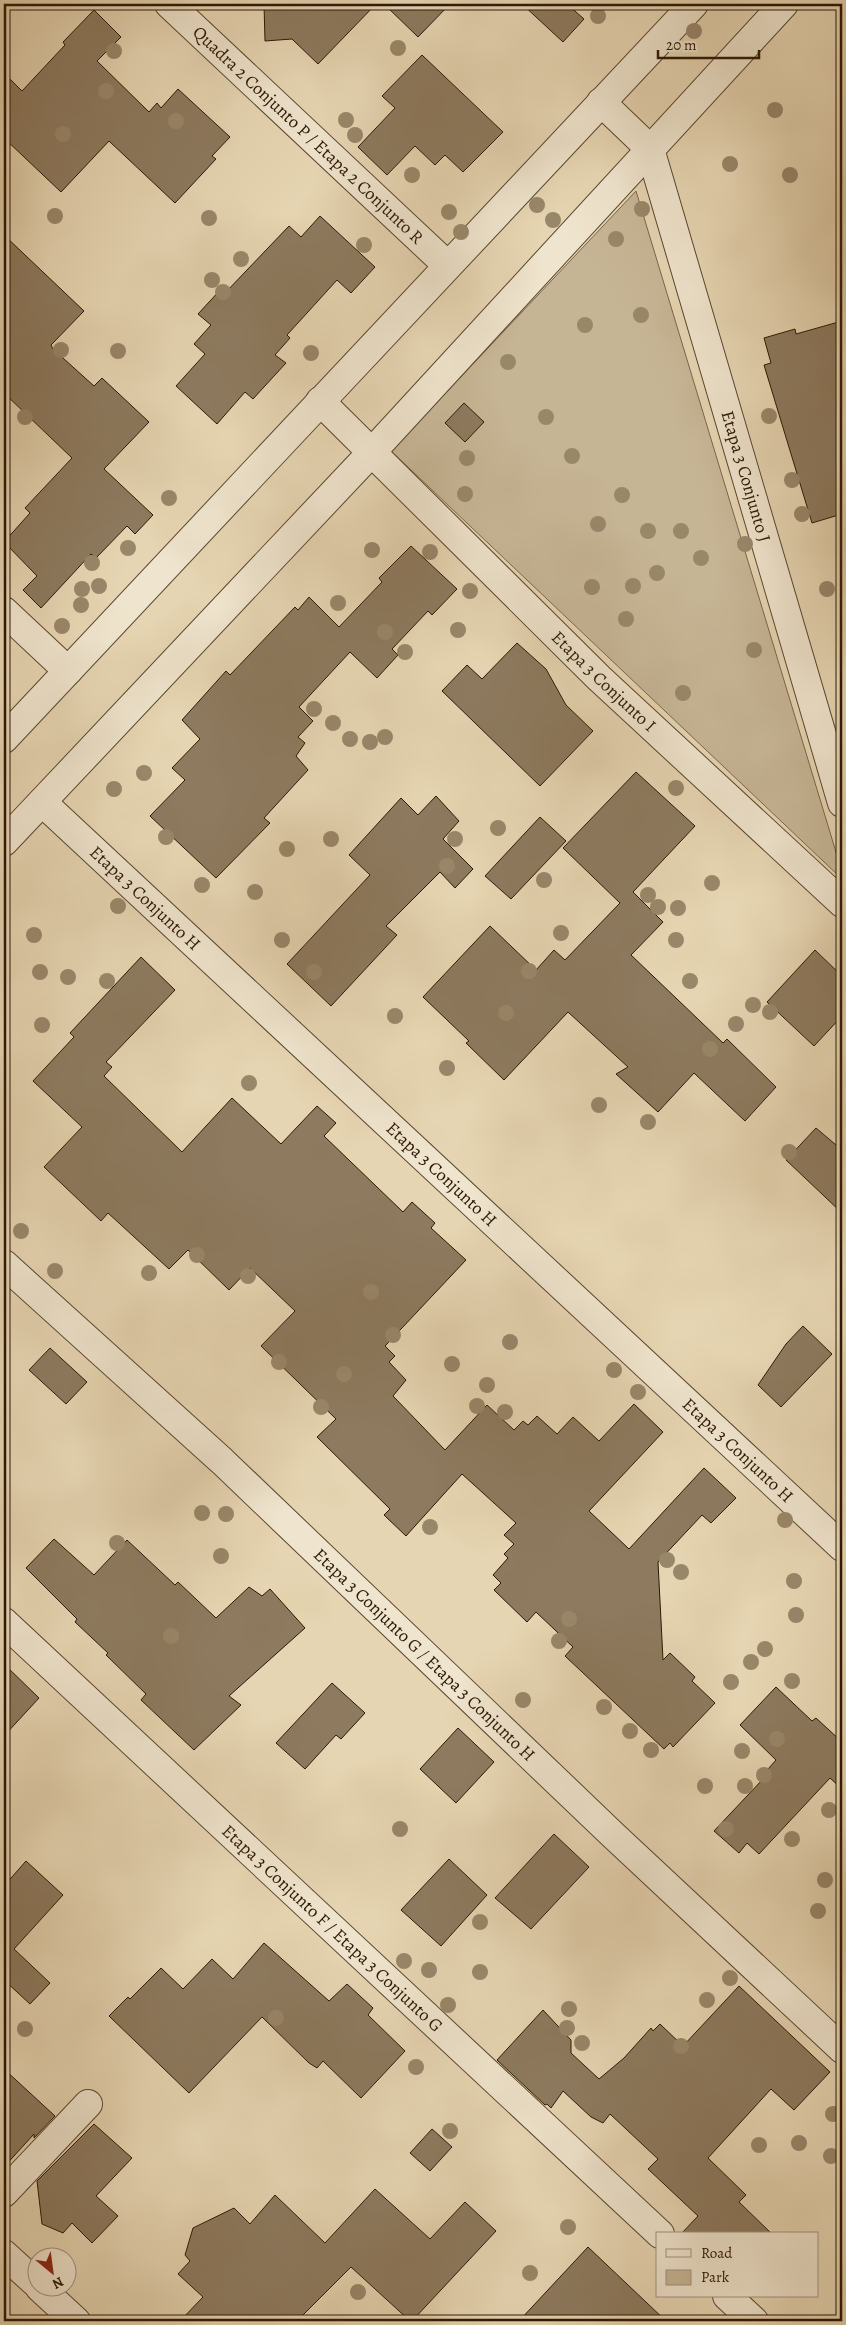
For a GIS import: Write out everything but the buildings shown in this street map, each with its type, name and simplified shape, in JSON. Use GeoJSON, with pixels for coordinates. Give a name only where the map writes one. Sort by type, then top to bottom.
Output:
{"type":"FeatureCollection","features":[{"type":"Feature","properties":{"kind":"street","name":"Quadra 2 Conjunto P / Etapa 2 Conjunto R"},"geometry":{"type":"LineString","coordinates":[[169,4],[448,266]]}},
{"type":"Feature","properties":{"kind":"street"},"geometry":{"type":"LineString","coordinates":[[4,739],[694,4]]}},
{"type":"Feature","properties":{"kind":"street"},"geometry":{"type":"LineString","coordinates":[[4,842],[371,454],[784,4]]}},
{"type":"Feature","properties":{"kind":"street"},"geometry":{"type":"LineString","coordinates":[[601,102],[650,149]]}},
{"type":"Feature","properties":{"kind":"street","name":"Etapa 3 Conjunto J"},"geometry":{"type":"LineString","coordinates":[[650,149],[842,803]]}},
{"type":"Feature","properties":{"kind":"street","name":"Etapa 3 Conjunto I"},"geometry":{"type":"LineString","coordinates":[[320,401],[371,454],[599,678],[842,903]]}},
{"type":"Feature","properties":{"kind":"street"},"geometry":{"type":"LineString","coordinates":[[4,611],[68,671]]}},
{"type":"Feature","properties":{"kind":"street","name":"Etapa 3 Conjunto H"},"geometry":{"type":"LineString","coordinates":[[42,802],[842,1547]]}},
{"type":"Feature","properties":{"kind":"street","name":"Etapa 3 Conjunto G / Etapa 3 Conjunto H"},"geometry":{"type":"LineString","coordinates":[[4,1264],[222,1461],[613,1835],[842,2049]]}},
{"type":"Feature","properties":{"kind":"street","name":"Etapa 3 Conjunto F / Etapa 3 Conjunto G"},"geometry":{"type":"LineString","coordinates":[[4,1622],[658,2232]]}},
{"type":"Feature","properties":{"kind":"street"},"geometry":{"type":"LineString","coordinates":[[4,2193],[88,2104]]}},
{"type":"Feature","properties":{"kind":"street"},"geometry":{"type":"LineString","coordinates":[[4,2254],[28,2276]]}},
{"type":"Feature","properties":{"kind":"street"},"geometry":{"type":"LineString","coordinates":[[52,2298],[76,2321]]}},
{"type":"Feature","properties":{"kind":"street"},"geometry":{"type":"LineString","coordinates":[[730,2298],[754,2321]]}},
{"type":"Feature","properties":{"kind":"green space"},"geometry":{"type":"Polygon","coordinates":[[[636,191],[842,872],[842,879],[391,451],[636,191]]]}}]}
